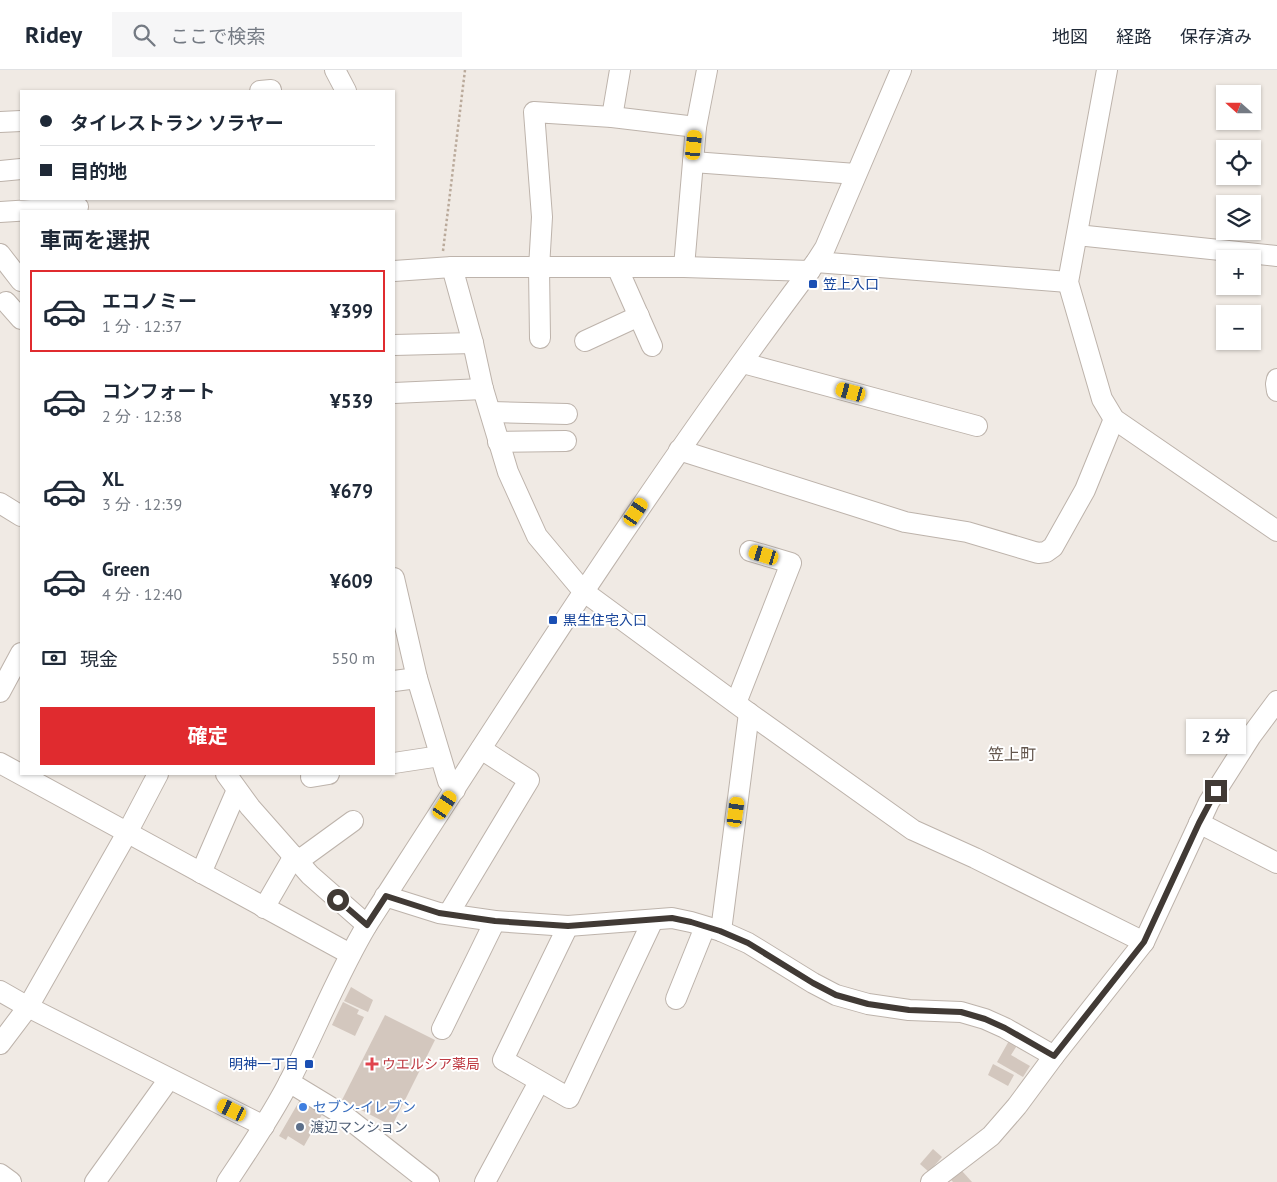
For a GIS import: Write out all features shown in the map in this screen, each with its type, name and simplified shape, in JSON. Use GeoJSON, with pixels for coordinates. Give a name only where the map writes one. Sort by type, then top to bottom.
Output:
{"type":"FeatureCollection","features":[{"type":"Feature","properties":{"kind":"street"},"geometry":{"type":"LineString","coordinates":[[335,70],[345,90]]}},
{"type":"Feature","properties":{"kind":"street"},"geometry":{"type":"LineString","coordinates":[[612,117],[620,70]]}},
{"type":"Feature","properties":{"kind":"street"},"geometry":{"type":"LineString","coordinates":[[684,267],[696,127],[707,70]]}},
{"type":"Feature","properties":{"kind":"street"},"geometry":{"type":"LineString","coordinates":[[227,1182],[264,1126],[289,1082],[350,954],[367,925],[583,591],[679,450],[813,266],[824,248],[901,70]]}},
{"type":"Feature","properties":{"kind":"street"},"geometry":{"type":"LineString","coordinates":[[1107,70],[1068,282],[1102,399],[1114,419],[1276,527]]}},
{"type":"Feature","properties":{"kind":"street"},"geometry":{"type":"LineString","coordinates":[[540,338],[539,268],[542,218],[534,112],[612,117],[696,127]]}},
{"type":"Feature","properties":{"kind":"street"},"geometry":{"type":"LineString","coordinates":[[0,122],[20,121]]}},
{"type":"Feature","properties":{"kind":"street"},"geometry":{"type":"LineString","coordinates":[[692,162],[856,174]]}},
{"type":"Feature","properties":{"kind":"street"},"geometry":{"type":"LineString","coordinates":[[0,171],[20,170]]}},
{"type":"Feature","properties":{"kind":"street"},"geometry":{"type":"LineString","coordinates":[[31,210],[78,207]]}},
{"type":"Feature","properties":{"kind":"street"},"geometry":{"type":"LineString","coordinates":[[0,212],[20,211]]}},
{"type":"Feature","properties":{"kind":"street"},"geometry":{"type":"LineString","coordinates":[[1077,235],[1277,256]]}},
{"type":"Feature","properties":{"kind":"street"},"geometry":{"type":"LineString","coordinates":[[0,254],[20,280]]}},
{"type":"Feature","properties":{"kind":"street"},"geometry":{"type":"LineString","coordinates":[[395,271],[447,267],[813,266],[1068,282]]}},
{"type":"Feature","properties":{"kind":"street"},"geometry":{"type":"LineString","coordinates":[[447,267],[473,343],[483,389],[508,472],[537,536],[583,591],[912,830],[975,858],[1144,942]]}},
{"type":"Feature","properties":{"kind":"street"},"geometry":{"type":"LineString","coordinates":[[617,267],[652,346]]}},
{"type":"Feature","properties":{"kind":"street"},"geometry":{"type":"LineString","coordinates":[[9,301],[20,318]]}},
{"type":"Feature","properties":{"kind":"street"},"geometry":{"type":"LineString","coordinates":[[585,341],[639,316]]}},
{"type":"Feature","properties":{"kind":"street"},"geometry":{"type":"LineString","coordinates":[[395,345],[473,343]]}},
{"type":"Feature","properties":{"kind":"street"},"geometry":{"type":"LineString","coordinates":[[742,363],[977,426]]}},
{"type":"Feature","properties":{"kind":"street"},"geometry":{"type":"LineString","coordinates":[[1277,379],[1277,391]]}},
{"type":"Feature","properties":{"kind":"street"},"geometry":{"type":"LineString","coordinates":[[395,393],[483,389]]}},
{"type":"Feature","properties":{"kind":"street"},"geometry":{"type":"LineString","coordinates":[[491,412],[567,414]]}},
{"type":"Feature","properties":{"kind":"street"},"geometry":{"type":"LineString","coordinates":[[679,450],[905,522],[967,532],[1038,553],[1046,552],[1052,547],[1085,490],[1114,419]]}},
{"type":"Feature","properties":{"kind":"street"},"geometry":{"type":"LineString","coordinates":[[498,442],[566,442]]}},
{"type":"Feature","properties":{"kind":"street"},"geometry":{"type":"LineString","coordinates":[[0,504],[20,515]]}},
{"type":"Feature","properties":{"kind":"street"},"geometry":{"type":"LineString","coordinates":[[676,999],[713,929],[743,708],[791,563],[750,551]]}},
{"type":"Feature","properties":{"kind":"street"},"geometry":{"type":"LineString","coordinates":[[395,587],[417,678],[440,756],[448,781],[455,790]]}},
{"type":"Feature","properties":{"kind":"street"},"geometry":{"type":"LineString","coordinates":[[0,692],[20,655]]}},
{"type":"Feature","properties":{"kind":"street"},"geometry":{"type":"LineString","coordinates":[[395,682],[417,678]]}},
{"type":"Feature","properties":{"kind":"street"},"geometry":{"type":"LineString","coordinates":[[931,1182],[991,1136],[1017,1106],[1144,942],[1209,802],[1251,736],[1277,701]]}},
{"type":"Feature","properties":{"kind":"street"},"geometry":{"type":"LineString","coordinates":[[449,913],[529,780],[480,749]]}},
{"type":"Feature","properties":{"kind":"street"},"geometry":{"type":"LineString","coordinates":[[395,763],[440,756]]}},
{"type":"Feature","properties":{"kind":"street"},"geometry":{"type":"LineString","coordinates":[[0,763],[20,774]]}},
{"type":"Feature","properties":{"kind":"street"},"geometry":{"type":"LineString","coordinates":[[22,775],[350,954]]}},
{"type":"Feature","properties":{"kind":"street"},"geometry":{"type":"LineString","coordinates":[[0,1044],[28,1007],[127,833],[157,775]]}},
{"type":"Feature","properties":{"kind":"street"},"geometry":{"type":"LineString","coordinates":[[227,775],[237,790],[310,875],[367,925]]}},
{"type":"Feature","properties":{"kind":"street"},"geometry":{"type":"LineString","coordinates":[[200,873],[237,790]]}},
{"type":"Feature","properties":{"kind":"street"},"geometry":{"type":"LineString","coordinates":[[264,908],[296,859],[353,821]]}},
{"type":"Feature","properties":{"kind":"street"},"geometry":{"type":"LineString","coordinates":[[1199,823],[1277,863]]}},
{"type":"Feature","properties":{"kind":"street"},"geometry":{"type":"LineString","coordinates":[[386,896],[439,913],[495,921],[568,926],[672,918],[713,929],[748,943],[836,995],[868,1004],[909,1010],[961,1012],[985,1019],[1005,1028],[1054,1056]]}},
{"type":"Feature","properties":{"kind":"street"},"geometry":{"type":"LineString","coordinates":[[568,926],[503,1060],[569,1098],[653,920]]}},
{"type":"Feature","properties":{"kind":"street"},"geometry":{"type":"LineString","coordinates":[[442,1029],[495,921]]}},
{"type":"Feature","properties":{"kind":"street"},"geometry":{"type":"LineString","coordinates":[[0,991],[264,1126]]}},
{"type":"Feature","properties":{"kind":"street"},"geometry":{"type":"LineString","coordinates":[[95,1182],[169,1079]]}},
{"type":"Feature","properties":{"kind":"street"},"geometry":{"type":"LineString","coordinates":[[289,1082],[346,1116],[429,1182]]}},
{"type":"Feature","properties":{"kind":"street"},"geometry":{"type":"LineString","coordinates":[[485,1182],[539,1082]]}},
{"type":"Feature","properties":{"kind":"street"},"geometry":{"type":"LineString","coordinates":[[0,1174],[11,1182]]}},
{"type":"Feature","properties":{"kind":"path"},"geometry":{"type":"LineString","coordinates":[[447,267],[466,70]]}},
{"type":"Feature","properties":{"kind":"building"},"geometry":{"type":"Polygon","coordinates":[[[351,987],[373,1000],[368,1012],[344,1001],[351,987]]]}},
{"type":"Feature","properties":{"kind":"building"},"geometry":{"type":"Polygon","coordinates":[[[343,1002],[359,1010],[357,1014],[364,1017],[355,1036],[332,1025],[343,1002]]]}},
{"type":"Feature","properties":{"kind":"building"},"geometry":{"type":"Polygon","coordinates":[[[385,1015],[435,1040],[392,1126],[342,1100],[385,1015]]]}},
{"type":"Feature","properties":{"kind":"building"},"geometry":{"type":"Polygon","coordinates":[[[1010,1039],[1018,1044],[1011,1055],[1030,1066],[1023,1077],[997,1062],[1010,1039]]]}},
{"type":"Feature","properties":{"kind":"building"},"geometry":{"type":"Polygon","coordinates":[[[993,1064],[1014,1075],[1008,1086],[988,1075],[993,1064]]]}},
{"type":"Feature","properties":{"kind":"building"},"geometry":{"type":"Polygon","coordinates":[[[301,1098],[324,1111],[304,1146],[288,1136],[286,1140],[279,1136],[301,1098]]]}},
{"type":"Feature","properties":{"kind":"building"},"geometry":{"type":"Polygon","coordinates":[[[933,1149],[942,1157],[929,1172],[920,1164],[933,1149]]]}},
{"type":"Feature","properties":{"kind":"building"},"geometry":{"type":"Polygon","coordinates":[[[962,1171],[972,1182],[953,1182],[951,1180],[962,1171]]]}},
{"type":"Feature","properties":{"kind":"place","name":"笠上入口"},"geometry":{"type":"Point","coordinates":[813,284]}},
{"type":"Feature","properties":{"kind":"place","name":"黒生住宅入口"},"geometry":{"type":"Point","coordinates":[553,620]}},
{"type":"Feature","properties":{"kind":"place","name":"明神一丁目"},"geometry":{"type":"Point","coordinates":[309,1064]}},
{"type":"Feature","properties":{"kind":"place","name":"ウエルシア薬局"},"geometry":{"type":"Point","coordinates":[372,1064]}},
{"type":"Feature","properties":{"kind":"place","name":"セブン-イレブン"},"geometry":{"type":"Point","coordinates":[303,1107]}},
{"type":"Feature","properties":{"kind":"place","name":"渡辺マンション"},"geometry":{"type":"Point","coordinates":[300,1127]}},
{"type":"Feature","properties":{"kind":"district","name":"笠上町"},"geometry":{"type":"Point","coordinates":[1012,754]}},
{"type":"Feature","properties":{"kind":"route"},"geometry":{"type":"LineString","coordinates":[[338,900],[367,925],[386,896],[439,913],[495,921],[568,926],[672,918],[691,922],[720,931],[748,943],[836,995],[868,1004],[909,1010],[961,1012],[985,1019],[1005,1028],[1054,1056],[1144,942],[1209,802],[1216,791]]}}]}
